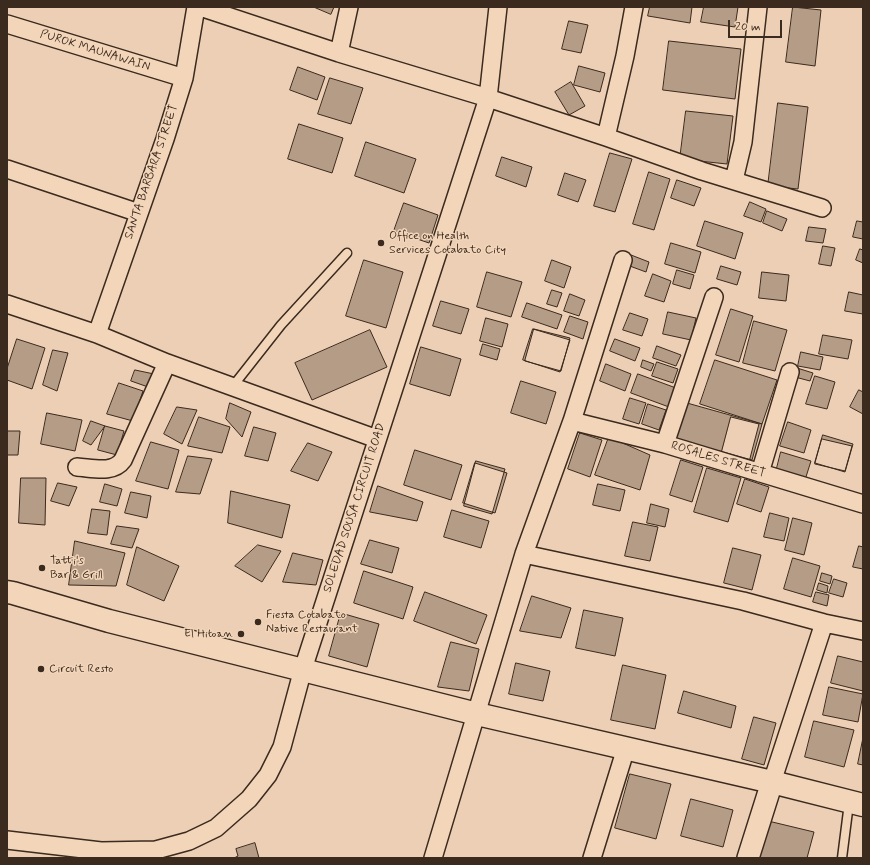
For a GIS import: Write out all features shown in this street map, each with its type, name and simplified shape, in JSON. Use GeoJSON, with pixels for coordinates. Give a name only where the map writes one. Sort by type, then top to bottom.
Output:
{"type":"FeatureCollection","features":[{"type":"Feature","properties":{"kind":"main road"},"geometry":{"type":"LineString","coordinates":[[7,592],[109,621],[477,714],[772,782],[856,803]]}},
{"type":"Feature","properties":{"kind":"street","name":"SANTA BARBARA STREET"},"geometry":{"type":"LineString","coordinates":[[97,334],[165,139],[184,78],[196,7]]}},
{"type":"Feature","properties":{"kind":"street"},"geometry":{"type":"LineString","coordinates":[[200,7],[339,53],[488,98],[702,171],[822,208]]}},
{"type":"Feature","properties":{"kind":"street"},"geometry":{"type":"LineString","coordinates":[[339,53],[349,7]]}},
{"type":"Feature","properties":{"kind":"street","name":"SOLEDAD SOUSA CIRCUIT ROAD"},"geometry":{"type":"LineString","coordinates":[[7,840],[100,855],[156,850],[189,841],[216,828],[249,799],[268,775],[282,747],[303,669],[488,98],[498,7]]}},
{"type":"Feature","properties":{"kind":"street"},"geometry":{"type":"LineString","coordinates":[[606,137],[625,56],[634,7]]}},
{"type":"Feature","properties":{"kind":"street"},"geometry":{"type":"LineString","coordinates":[[734,180],[743,142],[758,7]]}},
{"type":"Feature","properties":{"kind":"street","name":"PUROK MAUNAWAIN"},"geometry":{"type":"LineString","coordinates":[[7,24],[184,78]]}},
{"type":"Feature","properties":{"kind":"street"},"geometry":{"type":"LineString","coordinates":[[7,169],[139,212]]}},
{"type":"Feature","properties":{"kind":"street"},"geometry":{"type":"LineString","coordinates":[[433,858],[524,554],[572,421],[623,260]]}},
{"type":"Feature","properties":{"kind":"street"},"geometry":{"type":"LineString","coordinates":[[665,444],[714,297]]}},
{"type":"Feature","properties":{"kind":"street"},"geometry":{"type":"LineString","coordinates":[[7,304],[97,334],[167,363],[377,439]]}},
{"type":"Feature","properties":{"kind":"street"},"geometry":{"type":"LineString","coordinates":[[77,467],[110,469],[119,466],[167,363]]}},
{"type":"Feature","properties":{"kind":"street"},"geometry":{"type":"LineString","coordinates":[[760,473],[790,372]]}},
{"type":"Feature","properties":{"kind":"street","name":"ROSALES STREET"},"geometry":{"type":"LineString","coordinates":[[572,421],[665,444],[863,504]]}},
{"type":"Feature","properties":{"kind":"street"},"geometry":{"type":"LineString","coordinates":[[524,554],[742,601],[863,632]]}},
{"type":"Feature","properties":{"kind":"street"},"geometry":{"type":"LineString","coordinates":[[748,858],[824,623]]}},
{"type":"Feature","properties":{"kind":"street"},"geometry":{"type":"LineString","coordinates":[[592,858],[626,748]]}},
{"type":"Feature","properties":{"kind":"lane"},"geometry":{"type":"LineString","coordinates":[[233,386],[281,325],[347,254]]}},
{"type":"Feature","properties":{"kind":"lane"},"geometry":{"type":"LineString","coordinates":[[842,858],[856,803]]}},
{"type":"Feature","properties":{"kind":"building"},"geometry":{"type":"Polygon","coordinates":[[[314,7],[334,7],[331,14],[314,7]]]}},
{"type":"Feature","properties":{"kind":"building"},"geometry":{"type":"Polygon","coordinates":[[[650,7],[692,7],[690,23],[648,16],[650,7]]]}},
{"type":"Feature","properties":{"kind":"building"},"geometry":{"type":"Polygon","coordinates":[[[704,7],[738,7],[735,27],[701,22],[704,7]]]}},
{"type":"Feature","properties":{"kind":"building"},"geometry":{"type":"Polygon","coordinates":[[[793,7],[821,10],[815,66],[786,62],[793,7]]]}},
{"type":"Feature","properties":{"kind":"building"},"geometry":{"type":"Polygon","coordinates":[[[569,21],[588,25],[581,53],[562,49],[569,21]]]}},
{"type":"Feature","properties":{"kind":"building"},"geometry":{"type":"Polygon","coordinates":[[[669,41],[741,49],[735,99],[663,90],[669,41]]]}},
{"type":"Feature","properties":{"kind":"building"},"geometry":{"type":"Polygon","coordinates":[[[579,66],[605,73],[600,92],[574,85],[579,66]]]}},
{"type":"Feature","properties":{"kind":"building"},"geometry":{"type":"Polygon","coordinates":[[[298,67],[325,77],[317,100],[290,90],[298,67]]]}},
{"type":"Feature","properties":{"kind":"building"},"geometry":{"type":"Polygon","coordinates":[[[330,78],[363,88],[351,124],[318,114],[330,78]]]}},
{"type":"Feature","properties":{"kind":"building"},"geometry":{"type":"Polygon","coordinates":[[[571,82],[585,106],[569,115],[555,92],[571,82]]]}},
{"type":"Feature","properties":{"kind":"building"},"geometry":{"type":"Polygon","coordinates":[[[778,103],[808,107],[798,189],[768,186],[778,103]]]}},
{"type":"Feature","properties":{"kind":"building"},"geometry":{"type":"Polygon","coordinates":[[[686,111],[733,116],[727,164],[680,159],[686,111]]]}},
{"type":"Feature","properties":{"kind":"building"},"geometry":{"type":"Polygon","coordinates":[[[299,124],[343,138],[332,173],[288,159],[299,124]]]}},
{"type":"Feature","properties":{"kind":"building"},"geometry":{"type":"Polygon","coordinates":[[[366,142],[416,159],[404,193],[355,176],[366,142]]]}},
{"type":"Feature","properties":{"kind":"building"},"geometry":{"type":"Polygon","coordinates":[[[610,153],[632,159],[615,212],[594,206],[610,153]]]}},
{"type":"Feature","properties":{"kind":"building"},"geometry":{"type":"Polygon","coordinates":[[[502,157],[532,167],[526,187],[496,176],[502,157]]]}},
{"type":"Feature","properties":{"kind":"building"},"geometry":{"type":"Polygon","coordinates":[[[649,172],[670,179],[654,230],[633,224],[649,172]]]}},
{"type":"Feature","properties":{"kind":"building"},"geometry":{"type":"Polygon","coordinates":[[[565,173],[586,180],[578,202],[558,195],[565,173]]]}},
{"type":"Feature","properties":{"kind":"building"},"geometry":{"type":"Polygon","coordinates":[[[677,180],[701,188],[694,206],[671,198],[677,180]]]}},
{"type":"Feature","properties":{"kind":"building"},"geometry":{"type":"Polygon","coordinates":[[[750,202],[766,209],[761,222],[744,216],[750,202]]]}},
{"type":"Feature","properties":{"kind":"building"},"geometry":{"type":"Polygon","coordinates":[[[404,203],[438,215],[429,243],[394,231],[404,203]]]}},
{"type":"Feature","properties":{"kind":"building"},"geometry":{"type":"Polygon","coordinates":[[[767,211],[787,219],[782,231],[763,223],[767,211]]]}},
{"type":"Feature","properties":{"kind":"building"},"geometry":{"type":"Polygon","coordinates":[[[705,221],[743,233],[735,259],[697,246],[705,221]]]}},
{"type":"Feature","properties":{"kind":"building"},"geometry":{"type":"Polygon","coordinates":[[[857,221],[863,222],[863,239],[853,237],[857,221]]]}},
{"type":"Feature","properties":{"kind":"building"},"geometry":{"type":"Polygon","coordinates":[[[809,227],[826,229],[823,243],[806,241],[809,227]]]}},
{"type":"Feature","properties":{"kind":"building"},"geometry":{"type":"Polygon","coordinates":[[[671,243],[701,252],[695,273],[665,264],[671,243]]]}},
{"type":"Feature","properties":{"kind":"building"},"geometry":{"type":"Polygon","coordinates":[[[823,246],[835,248],[831,266],[819,264],[823,246]]]}},
{"type":"Feature","properties":{"kind":"building"},"geometry":{"type":"Polygon","coordinates":[[[860,249],[863,250],[863,263],[856,260],[860,249]]]}},
{"type":"Feature","properties":{"kind":"building"},"geometry":{"type":"Polygon","coordinates":[[[631,255],[649,262],[646,272],[627,265],[631,255]]]}},
{"type":"Feature","properties":{"kind":"building"},"geometry":{"type":"Polygon","coordinates":[[[364,260],[403,272],[386,328],[346,316],[364,260]]]}},
{"type":"Feature","properties":{"kind":"building"},"geometry":{"type":"Polygon","coordinates":[[[552,260],[571,267],[564,288],[545,281],[552,260]]]}},
{"type":"Feature","properties":{"kind":"building"},"geometry":{"type":"Polygon","coordinates":[[[721,266],[741,272],[737,285],[717,279],[721,266]]]}},
{"type":"Feature","properties":{"kind":"building"},"geometry":{"type":"Polygon","coordinates":[[[677,270],[694,275],[690,289],[673,284],[677,270]]]}},
{"type":"Feature","properties":{"kind":"building"},"geometry":{"type":"Polygon","coordinates":[[[487,272],[522,282],[511,317],[477,307],[487,272]]]}},
{"type":"Feature","properties":{"kind":"building"},"geometry":{"type":"Polygon","coordinates":[[[762,272],[789,275],[786,301],[759,298],[762,272]]]}},
{"type":"Feature","properties":{"kind":"building"},"geometry":{"type":"Polygon","coordinates":[[[653,274],[671,281],[664,302],[645,296],[653,274]]]}},
{"type":"Feature","properties":{"kind":"building"},"geometry":{"type":"Polygon","coordinates":[[[552,290],[562,293],[557,307],[547,304],[552,290]]]}},
{"type":"Feature","properties":{"kind":"building"},"geometry":{"type":"Polygon","coordinates":[[[849,292],[863,295],[863,314],[845,311],[849,292]]]}},
{"type":"Feature","properties":{"kind":"building"},"geometry":{"type":"Polygon","coordinates":[[[570,294],[585,300],[579,316],[564,311],[570,294]]]}},
{"type":"Feature","properties":{"kind":"building"},"geometry":{"type":"Polygon","coordinates":[[[441,301],[469,309],[461,334],[433,326],[441,301]]]}},
{"type":"Feature","properties":{"kind":"building"},"geometry":{"type":"Polygon","coordinates":[[[527,303],[562,315],[557,329],[522,317],[527,303]]]}},
{"type":"Feature","properties":{"kind":"building"},"geometry":{"type":"Polygon","coordinates":[[[731,309],[753,316],[739,362],[716,355],[731,309]]]}},
{"type":"Feature","properties":{"kind":"building"},"geometry":{"type":"Polygon","coordinates":[[[668,312],[696,318],[691,340],[663,334],[668,312]]]}},
{"type":"Feature","properties":{"kind":"building"},"geometry":{"type":"Polygon","coordinates":[[[630,313],[648,319],[642,336],[623,330],[630,313]]]}},
{"type":"Feature","properties":{"kind":"building"},"geometry":{"type":"Polygon","coordinates":[[[570,316],[588,322],[583,339],[564,332],[570,316]]]}},
{"type":"Feature","properties":{"kind":"building"},"geometry":{"type":"Polygon","coordinates":[[[486,318],[508,324],[502,347],[480,341],[486,318]]]}},
{"type":"Feature","properties":{"kind":"building"},"geometry":{"type":"Polygon","coordinates":[[[754,321],[787,330],[775,371],[743,363],[754,321]]]}},
{"type":"Feature","properties":{"kind":"building"},"geometry":{"type":"Polygon","coordinates":[[[533,329],[570,340],[560,372],[523,360],[533,329]]]}},
{"type":"Feature","properties":{"kind":"building"},"geometry":{"type":"Polygon","coordinates":[[[534,329],[570,338],[561,371],[525,361],[534,329]]]}},
{"type":"Feature","properties":{"kind":"building"},"geometry":{"type":"Polygon","coordinates":[[[370,330],[387,367],[312,400],[295,363],[370,330]]]}},
{"type":"Feature","properties":{"kind":"building"},"geometry":{"type":"Polygon","coordinates":[[[823,335],[852,340],[848,359],[819,354],[823,335]]]}},
{"type":"Feature","properties":{"kind":"building"},"geometry":{"type":"Polygon","coordinates":[[[17,339],[45,348],[32,389],[7,380],[7,369],[17,339]]]}},
{"type":"Feature","properties":{"kind":"building"},"geometry":{"type":"Polygon","coordinates":[[[615,339],[640,348],[635,361],[610,351],[615,339]]]}},
{"type":"Feature","properties":{"kind":"building"},"geometry":{"type":"Polygon","coordinates":[[[483,344],[500,349],[497,360],[480,355],[483,344]]]}},
{"type":"Feature","properties":{"kind":"building"},"geometry":{"type":"Polygon","coordinates":[[[657,346],[681,355],[676,366],[653,358],[657,346]]]}},
{"type":"Feature","properties":{"kind":"building"},"geometry":{"type":"Polygon","coordinates":[[[421,347],[461,359],[450,396],[410,384],[421,347]]]}},
{"type":"Feature","properties":{"kind":"building"},"geometry":{"type":"Polygon","coordinates":[[[53,350],[68,353],[57,391],[43,385],[53,350]]]}},
{"type":"Feature","properties":{"kind":"building"},"geometry":{"type":"Polygon","coordinates":[[[801,352],[823,357],[820,370],[798,366],[801,352]]]}},
{"type":"Feature","properties":{"kind":"building"},"geometry":{"type":"Polygon","coordinates":[[[643,360],[654,364],[651,371],[641,367],[643,360]]]}},
{"type":"Feature","properties":{"kind":"building"},"geometry":{"type":"Polygon","coordinates":[[[715,360],[777,380],[762,424],[700,404],[715,360]]]}},
{"type":"Feature","properties":{"kind":"building"},"geometry":{"type":"Polygon","coordinates":[[[657,362],[678,369],[673,383],[652,376],[657,362]]]}},
{"type":"Feature","properties":{"kind":"building"},"geometry":{"type":"Polygon","coordinates":[[[606,364],[631,374],[625,391],[600,381],[606,364]]]}},
{"type":"Feature","properties":{"kind":"building"},"geometry":{"type":"Polygon","coordinates":[[[797,368],[813,373],[810,381],[795,377],[797,368]]]}},
{"type":"Feature","properties":{"kind":"building"},"geometry":{"type":"Polygon","coordinates":[[[135,370],[154,374],[151,388],[131,381],[135,370]]]}},
{"type":"Feature","properties":{"kind":"building"},"geometry":{"type":"Polygon","coordinates":[[[638,374],[676,388],[669,407],[631,393],[638,374]]]}},
{"type":"Feature","properties":{"kind":"building"},"geometry":{"type":"Polygon","coordinates":[[[815,376],[835,382],[827,409],[806,404],[815,376]]]}},
{"type":"Feature","properties":{"kind":"building"},"geometry":{"type":"Polygon","coordinates":[[[521,381],[556,392],[546,424],[511,413],[521,381]]]}},
{"type":"Feature","properties":{"kind":"building"},"geometry":{"type":"Polygon","coordinates":[[[119,383],[143,391],[133,421],[107,414],[119,383]]]}},
{"type":"Feature","properties":{"kind":"building"},"geometry":{"type":"Polygon","coordinates":[[[859,390],[863,392],[863,414],[850,407],[859,390]]]}},
{"type":"Feature","properties":{"kind":"building"},"geometry":{"type":"Polygon","coordinates":[[[630,398],[646,403],[639,424],[623,419],[630,398]]]}},
{"type":"Feature","properties":{"kind":"building"},"geometry":{"type":"Polygon","coordinates":[[[230,403],[251,412],[242,437],[226,419],[230,403]]]}},
{"type":"Feature","properties":{"kind":"building"},"geometry":{"type":"Polygon","coordinates":[[[687,403],[762,424],[752,460],[676,439],[687,403]]]}},
{"type":"Feature","properties":{"kind":"building"},"geometry":{"type":"Polygon","coordinates":[[[648,404],[666,410],[659,430],[642,424],[648,404]]]}},
{"type":"Feature","properties":{"kind":"building"},"geometry":{"type":"Polygon","coordinates":[[[177,407],[197,410],[182,444],[164,434],[177,407]]]}},
{"type":"Feature","properties":{"kind":"building"},"geometry":{"type":"Polygon","coordinates":[[[47,413],[82,420],[75,451],[41,444],[47,413]]]}},
{"type":"Feature","properties":{"kind":"building"},"geometry":{"type":"Polygon","coordinates":[[[199,417],[230,427],[222,453],[188,446],[199,417]]]}},
{"type":"Feature","properties":{"kind":"building"},"geometry":{"type":"Polygon","coordinates":[[[731,417],[759,424],[749,462],[721,455],[731,417]]]}},
{"type":"Feature","properties":{"kind":"building"},"geometry":{"type":"Polygon","coordinates":[[[91,421],[105,426],[91,445],[83,441],[91,421]]]}},
{"type":"Feature","properties":{"kind":"building"},"geometry":{"type":"Polygon","coordinates":[[[788,422],[811,430],[804,453],[780,446],[788,422]]]}},
{"type":"Feature","properties":{"kind":"building"},"geometry":{"type":"Polygon","coordinates":[[[105,426],[124,431],[117,455],[98,450],[105,426]]]}},
{"type":"Feature","properties":{"kind":"building"},"geometry":{"type":"Polygon","coordinates":[[[254,427],[276,433],[268,461],[245,456],[254,427]]]}},
{"type":"Feature","properties":{"kind":"building"},"geometry":{"type":"Polygon","coordinates":[[[7,431],[20,431],[18,455],[7,455],[7,431]]]}},
{"type":"Feature","properties":{"kind":"building"},"geometry":{"type":"Polygon","coordinates":[[[580,433],[602,440],[590,477],[568,469],[580,433]]]}},
{"type":"Feature","properties":{"kind":"building"},"geometry":{"type":"Polygon","coordinates":[[[823,435],[853,444],[845,472],[815,463],[823,435]]]}},
{"type":"Feature","properties":{"kind":"building"},"geometry":{"type":"Polygon","coordinates":[[[609,437],[650,455],[640,490],[595,475],[609,437]]]}},
{"type":"Feature","properties":{"kind":"building"},"geometry":{"type":"Polygon","coordinates":[[[822,439],[852,446],[845,471],[815,464],[822,439]]]}},
{"type":"Feature","properties":{"kind":"building"},"geometry":{"type":"Polygon","coordinates":[[[151,442],[179,450],[168,489],[136,481],[151,442]]]}},
{"type":"Feature","properties":{"kind":"building"},"geometry":{"type":"Polygon","coordinates":[[[308,443],[332,452],[318,481],[291,471],[308,443]]]}},
{"type":"Feature","properties":{"kind":"building"},"geometry":{"type":"Polygon","coordinates":[[[415,450],[462,465],[451,500],[404,485],[415,450]]]}},
{"type":"Feature","properties":{"kind":"building"},"geometry":{"type":"Polygon","coordinates":[[[781,452],[811,461],[805,480],[776,472],[781,452]]]}},
{"type":"Feature","properties":{"kind":"building"},"geometry":{"type":"Polygon","coordinates":[[[188,456],[212,459],[200,494],[176,492],[188,456]]]}},
{"type":"Feature","properties":{"kind":"building"},"geometry":{"type":"Polygon","coordinates":[[[681,460],[703,467],[692,502],[670,495],[681,460]]]}},
{"type":"Feature","properties":{"kind":"building"},"geometry":{"type":"Polygon","coordinates":[[[476,461],[505,469],[492,514],[464,506],[476,461]]]}},
{"type":"Feature","properties":{"kind":"building"},"geometry":{"type":"Polygon","coordinates":[[[475,463],[507,473],[495,513],[463,503],[475,463]]]}},
{"type":"Feature","properties":{"kind":"building"},"geometry":{"type":"Polygon","coordinates":[[[707,468],[741,478],[728,522],[694,512],[707,468]]]}},
{"type":"Feature","properties":{"kind":"building"},"geometry":{"type":"Polygon","coordinates":[[[21,478],[46,478],[45,525],[19,523],[21,478]]]}},
{"type":"Feature","properties":{"kind":"building"},"geometry":{"type":"Polygon","coordinates":[[[745,479],[769,487],[761,512],[737,504],[745,479]]]}},
{"type":"Feature","properties":{"kind":"building"},"geometry":{"type":"Polygon","coordinates":[[[58,483],[77,487],[69,506],[51,501],[58,483]]]}},
{"type":"Feature","properties":{"kind":"building"},"geometry":{"type":"Polygon","coordinates":[[[105,484],[122,489],[117,506],[100,502],[105,484]]]}},
{"type":"Feature","properties":{"kind":"building"},"geometry":{"type":"Polygon","coordinates":[[[598,484],[625,490],[620,511],[593,505],[598,484]]]}},
{"type":"Feature","properties":{"kind":"building"},"geometry":{"type":"Polygon","coordinates":[[[378,486],[423,502],[417,521],[370,512],[378,486]]]}},
{"type":"Feature","properties":{"kind":"building"},"geometry":{"type":"Polygon","coordinates":[[[231,491],[290,505],[282,538],[228,523],[231,491]]]}},
{"type":"Feature","properties":{"kind":"building"},"geometry":{"type":"Polygon","coordinates":[[[131,492],[151,496],[147,518],[125,513],[131,492]]]}},
{"type":"Feature","properties":{"kind":"building"},"geometry":{"type":"Polygon","coordinates":[[[651,504],[669,509],[665,527],[647,523],[651,504]]]}},
{"type":"Feature","properties":{"kind":"building"},"geometry":{"type":"Polygon","coordinates":[[[92,509],[110,511],[107,535],[88,533],[92,509]]]}},
{"type":"Feature","properties":{"kind":"building"},"geometry":{"type":"Polygon","coordinates":[[[452,510],[489,521],[481,548],[444,537],[452,510]]]}},
{"type":"Feature","properties":{"kind":"building"},"geometry":{"type":"Polygon","coordinates":[[[770,513],[789,518],[784,541],[764,537],[770,513]]]}},
{"type":"Feature","properties":{"kind":"building"},"geometry":{"type":"Polygon","coordinates":[[[793,518],[812,523],[804,555],[785,550],[793,518]]]}},
{"type":"Feature","properties":{"kind":"building"},"geometry":{"type":"Polygon","coordinates":[[[633,522],[658,527],[650,561],[625,556],[633,522]]]}},
{"type":"Feature","properties":{"kind":"building"},"geometry":{"type":"Polygon","coordinates":[[[117,526],[139,529],[132,548],[111,544],[117,526]]]}},
{"type":"Feature","properties":{"kind":"building"},"geometry":{"type":"Polygon","coordinates":[[[370,540],[399,548],[392,573],[361,564],[370,540]]]}},
{"type":"Feature","properties":{"kind":"building"},"geometry":{"type":"Polygon","coordinates":[[[75,541],[125,553],[116,586],[69,585],[75,541]]]}},
{"type":"Feature","properties":{"kind":"building"},"geometry":{"type":"Polygon","coordinates":[[[258,545],[281,551],[262,582],[235,566],[258,545]]]}},
{"type":"Feature","properties":{"kind":"building"},"geometry":{"type":"Polygon","coordinates":[[[859,546],[863,547],[863,569],[853,567],[859,546]]]}},
{"type":"Feature","properties":{"kind":"building"},"geometry":{"type":"Polygon","coordinates":[[[137,547],[179,566],[164,601],[127,585],[137,547]]]}},
{"type":"Feature","properties":{"kind":"building"},"geometry":{"type":"Polygon","coordinates":[[[733,548],[761,555],[752,590],[724,583],[733,548]]]}},
{"type":"Feature","properties":{"kind":"building"},"geometry":{"type":"Polygon","coordinates":[[[293,553],[323,560],[316,585],[283,582],[293,553]]]}},
{"type":"Feature","properties":{"kind":"building"},"geometry":{"type":"Polygon","coordinates":[[[793,558],[820,566],[811,597],[784,589],[793,558]]]}},
{"type":"Feature","properties":{"kind":"building"},"geometry":{"type":"Polygon","coordinates":[[[364,571],[413,587],[403,619],[354,603],[364,571]]]}},
{"type":"Feature","properties":{"kind":"building"},"geometry":{"type":"Polygon","coordinates":[[[822,573],[832,576],[830,584],[820,581],[822,573]]]}},
{"type":"Feature","properties":{"kind":"building"},"geometry":{"type":"Polygon","coordinates":[[[834,579],[847,583],[843,597],[829,593],[834,579]]]}},
{"type":"Feature","properties":{"kind":"building"},"geometry":{"type":"Polygon","coordinates":[[[819,583],[828,586],[827,593],[817,590],[819,583]]]}},
{"type":"Feature","properties":{"kind":"building"},"geometry":{"type":"Polygon","coordinates":[[[425,592],[487,615],[476,644],[414,621],[425,592]]]}},
{"type":"Feature","properties":{"kind":"building"},"geometry":{"type":"Polygon","coordinates":[[[816,592],[829,595],[827,606],[813,602],[816,592]]]}},
{"type":"Feature","properties":{"kind":"building"},"geometry":{"type":"Polygon","coordinates":[[[532,596],[571,608],[561,638],[520,631],[532,596]]]}},
{"type":"Feature","properties":{"kind":"building"},"geometry":{"type":"Polygon","coordinates":[[[584,610],[623,618],[615,656],[576,648],[584,610]]]}},
{"type":"Feature","properties":{"kind":"building"},"geometry":{"type":"Polygon","coordinates":[[[341,613],[379,624],[367,667],[329,656],[341,613]]]}},
{"type":"Feature","properties":{"kind":"building"},"geometry":{"type":"Polygon","coordinates":[[[451,642],[479,649],[469,691],[438,687],[451,642]]]}},
{"type":"Feature","properties":{"kind":"building"},"geometry":{"type":"Polygon","coordinates":[[[838,656],[863,662],[863,691],[831,683],[838,656]]]}},
{"type":"Feature","properties":{"kind":"building"},"geometry":{"type":"Polygon","coordinates":[[[516,663],[550,671],[543,701],[509,694],[516,663]]]}},
{"type":"Feature","properties":{"kind":"building"},"geometry":{"type":"Polygon","coordinates":[[[623,665],[666,675],[655,729],[611,720],[623,665]]]}},
{"type":"Feature","properties":{"kind":"building"},"geometry":{"type":"Polygon","coordinates":[[[829,687],[863,694],[858,722],[823,715],[829,687]]]}},
{"type":"Feature","properties":{"kind":"building"},"geometry":{"type":"Polygon","coordinates":[[[684,691],[736,706],[731,728],[678,713],[684,691]]]}},
{"type":"Feature","properties":{"kind":"building"},"geometry":{"type":"Polygon","coordinates":[[[754,717],[776,723],[764,765],[742,759],[754,717]]]}},
{"type":"Feature","properties":{"kind":"building"},"geometry":{"type":"Polygon","coordinates":[[[814,721],[854,730],[844,767],[805,757],[814,721]]]}},
{"type":"Feature","properties":{"kind":"building"},"geometry":{"type":"Polygon","coordinates":[[[863,738],[863,765],[858,764],[863,738]]]}},
{"type":"Feature","properties":{"kind":"building"},"geometry":{"type":"Polygon","coordinates":[[[630,774],[671,784],[656,839],[615,828],[630,774]]]}},
{"type":"Feature","properties":{"kind":"building"},"geometry":{"type":"Polygon","coordinates":[[[691,799],[733,810],[723,847],[681,836],[691,799]]]}},
{"type":"Feature","properties":{"kind":"building"},"geometry":{"type":"Polygon","coordinates":[[[764,820],[814,832],[807,858],[755,858],[764,820]]]}},
{"type":"Feature","properties":{"kind":"building"},"geometry":{"type":"Polygon","coordinates":[[[255,843],[259,858],[234,858],[238,856],[236,849],[255,843]]]}},
{"type":"Feature","properties":{"kind":"place","name":"Office on Health Services Cotabato City"},"geometry":{"type":"Point","coordinates":[381,243]}},
{"type":"Feature","properties":{"kind":"place","name":"Tatti's Bar & Grill"},"geometry":{"type":"Point","coordinates":[42,568]}},
{"type":"Feature","properties":{"kind":"place","name":"Fiesta Cotabato Native Restaurant"},"geometry":{"type":"Point","coordinates":[258,622]}},
{"type":"Feature","properties":{"kind":"place","name":"El Hitoan"},"geometry":{"type":"Point","coordinates":[241,634]}},
{"type":"Feature","properties":{"kind":"place","name":"Circuit Resto"},"geometry":{"type":"Point","coordinates":[41,669]}}]}
